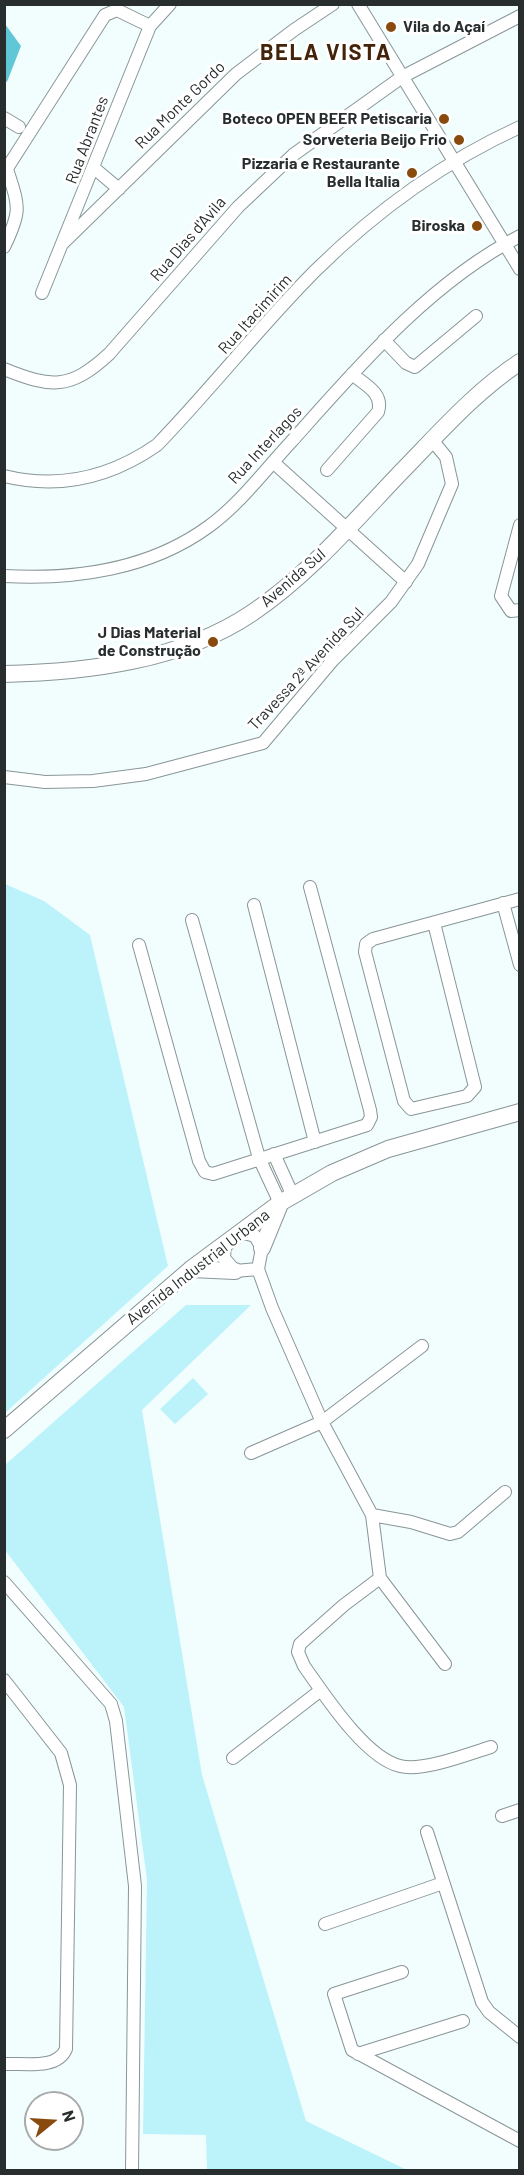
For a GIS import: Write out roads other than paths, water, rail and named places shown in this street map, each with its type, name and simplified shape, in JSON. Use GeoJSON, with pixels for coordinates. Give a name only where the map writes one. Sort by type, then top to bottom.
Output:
{"type":"FeatureCollection","features":[{"type":"Feature","properties":{"kind":"street","name":"Rua Abrantes"},"geometry":{"type":"LineString","coordinates":[[42,293],[150,26],[170,4]]}},
{"type":"Feature","properties":{"kind":"street","name":"Rua Monte Gordo"},"geometry":{"type":"LineString","coordinates":[[62,244],[236,74],[333,4]]}},
{"type":"Feature","properties":{"kind":"street"},"geometry":{"type":"LineString","coordinates":[[358,4],[451,161],[519,269]]}},
{"type":"Feature","properties":{"kind":"street"},"geometry":{"type":"LineString","coordinates":[[4,247],[17,220],[19,207],[6,171],[101,20],[111,8],[123,11],[150,26]]}},
{"type":"Feature","properties":{"kind":"street","name":"Rua Dias d'Avila"},"geometry":{"type":"LineString","coordinates":[[4,369],[37,382],[55,383],[91,371],[109,354],[238,207],[284,163],[402,77],[519,16]]}},
{"type":"Feature","properties":{"kind":"street"},"geometry":{"type":"LineString","coordinates":[[4,118],[19,127]]}},
{"type":"Feature","properties":{"kind":"street","name":"Rua Itacimirim"},"geometry":{"type":"LineString","coordinates":[[4,476],[21,480],[54,482],[81,478],[130,463],[157,445],[315,271],[374,217],[451,161],[519,127]]}},
{"type":"Feature","properties":{"kind":"street"},"geometry":{"type":"LineString","coordinates":[[94,168],[118,189]]}},
{"type":"Feature","properties":{"kind":"street","name":"Rua Interlagos"},"geometry":{"type":"LineString","coordinates":[[4,576],[77,576],[116,569],[169,549],[209,527],[273,462],[384,340],[421,306],[504,244],[519,236]]}},
{"type":"Feature","properties":{"kind":"street"},"geometry":{"type":"LineString","coordinates":[[384,340],[406,363],[415,367],[476,316]]}},
{"type":"Feature","properties":{"kind":"street","name":"Avenida Sul"},"geometry":{"type":"LineString","coordinates":[[4,674],[78,671],[121,664],[209,636],[252,614],[292,582],[346,530],[432,440],[479,395],[519,362]]}},
{"type":"Feature","properties":{"kind":"street"},"geometry":{"type":"LineString","coordinates":[[327,470],[378,412],[380,406],[376,394],[352,374]]}},
{"type":"Feature","properties":{"kind":"street","name":"Travessa 2ª Avenida Sul"},"geometry":{"type":"LineString","coordinates":[[4,777],[66,783],[93,782],[146,774],[263,743],[333,660],[391,602],[406,582],[433,534],[452,484],[446,457],[432,440]]}},
{"type":"Feature","properties":{"kind":"street"},"geometry":{"type":"LineString","coordinates":[[273,462],[406,582]]}},
{"type":"Feature","properties":{"kind":"street"},"geometry":{"type":"LineString","coordinates":[[515,611],[501,596],[519,525]]}},
{"type":"Feature","properties":{"kind":"street"},"geometry":{"type":"LineString","coordinates":[[139,945],[202,1168],[209,1174],[367,1125],[370,1117],[310,887]]}},
{"type":"Feature","properties":{"kind":"street"},"geometry":{"type":"LineString","coordinates":[[434,923],[475,1088],[467,1096],[416,1110],[406,1107],[404,1101],[365,952],[366,944],[373,939],[519,899]]}},
{"type":"Feature","properties":{"kind":"street"},"geometry":{"type":"LineString","coordinates":[[503,903],[519,965]]}},
{"type":"Feature","properties":{"kind":"street"},"geometry":{"type":"LineString","coordinates":[[254,905],[315,1142]]}},
{"type":"Feature","properties":{"kind":"street"},"geometry":{"type":"LineString","coordinates":[[192,920],[259,1158],[286,1199]]}},
{"type":"Feature","properties":{"kind":"street","name":"Avenida Industrial Urbana"},"geometry":{"type":"LineString","coordinates":[[4,1430],[191,1269],[286,1199],[332,1173],[388,1149],[519,1112]]}},
{"type":"Feature","properties":{"kind":"street"},"geometry":{"type":"LineString","coordinates":[[274,1154],[286,1199],[262,1248],[258,1269],[272,1308],[322,1422],[372,1515],[380,1578],[445,1664]]}},
{"type":"Feature","properties":{"kind":"street"},"geometry":{"type":"LineString","coordinates":[[241,1232],[255,1236],[262,1248]]}},
{"type":"Feature","properties":{"kind":"street"},"geometry":{"type":"LineString","coordinates":[[225,1242],[224,1258],[235,1271]]}},
{"type":"Feature","properties":{"kind":"street"},"geometry":{"type":"LineString","coordinates":[[191,1269],[235,1271],[258,1269]]}},
{"type":"Feature","properties":{"kind":"street"},"geometry":{"type":"LineString","coordinates":[[251,1453],[322,1422],[422,1346]]}},
{"type":"Feature","properties":{"kind":"street"},"geometry":{"type":"LineString","coordinates":[[372,1515],[411,1522],[450,1534],[458,1532],[505,1492]]}},
{"type":"Feature","properties":{"kind":"street"},"geometry":{"type":"LineString","coordinates":[[380,1578],[344,1605],[300,1644],[300,1660],[321,1690],[366,1744],[399,1766],[409,1767],[444,1761],[491,1747]]}},
{"type":"Feature","properties":{"kind":"street"},"geometry":{"type":"LineString","coordinates":[[4,1582],[111,1704],[116,1721],[135,1886],[132,2170]]}},
{"type":"Feature","properties":{"kind":"street"},"geometry":{"type":"LineString","coordinates":[[4,2064],[55,2062],[62,2057],[66,2049],[68,2025],[69,1776],[61,1753],[6,1684]]}},
{"type":"Feature","properties":{"kind":"street"},"geometry":{"type":"LineString","coordinates":[[233,1758],[321,1690]]}},
{"type":"Feature","properties":{"kind":"street"},"geometry":{"type":"LineString","coordinates":[[502,1816],[519,1810]]}},
{"type":"Feature","properties":{"kind":"street"},"geometry":{"type":"LineString","coordinates":[[427,1832],[482,2002],[489,2012],[519,2037]]}},
{"type":"Feature","properties":{"kind":"street"},"geometry":{"type":"LineString","coordinates":[[324,1923],[443,1883]]}},
{"type":"Feature","properties":{"kind":"street"},"geometry":{"type":"LineString","coordinates":[[402,1972],[334,1994],[352,2050],[519,2141]]}},
{"type":"Feature","properties":{"kind":"street"},"geometry":{"type":"LineString","coordinates":[[358,2054],[463,2021]]}},
{"type":"Feature","properties":{"kind":"place","name":"Vila do Açaí"},"geometry":{"type":"Point","coordinates":[391,27]}},
{"type":"Feature","properties":{"kind":"place","name":"Boteco OPEN BEER Petiscaria"},"geometry":{"type":"Point","coordinates":[444,119]}},
{"type":"Feature","properties":{"kind":"place","name":"Sorveteria Beijo Frio"},"geometry":{"type":"Point","coordinates":[459,140]}},
{"type":"Feature","properties":{"kind":"place","name":"Pizzaria e Restaurante Bella Italia"},"geometry":{"type":"Point","coordinates":[412,173]}},
{"type":"Feature","properties":{"kind":"place","name":"Biroska"},"geometry":{"type":"Point","coordinates":[477,226]}},
{"type":"Feature","properties":{"kind":"place","name":"J Dias Material de Construção"},"geometry":{"type":"Point","coordinates":[213,642]}},
{"type":"Feature","properties":{"kind":"district","name":"BELA VISTA"},"geometry":{"type":"Point","coordinates":[326,53]}}]}
